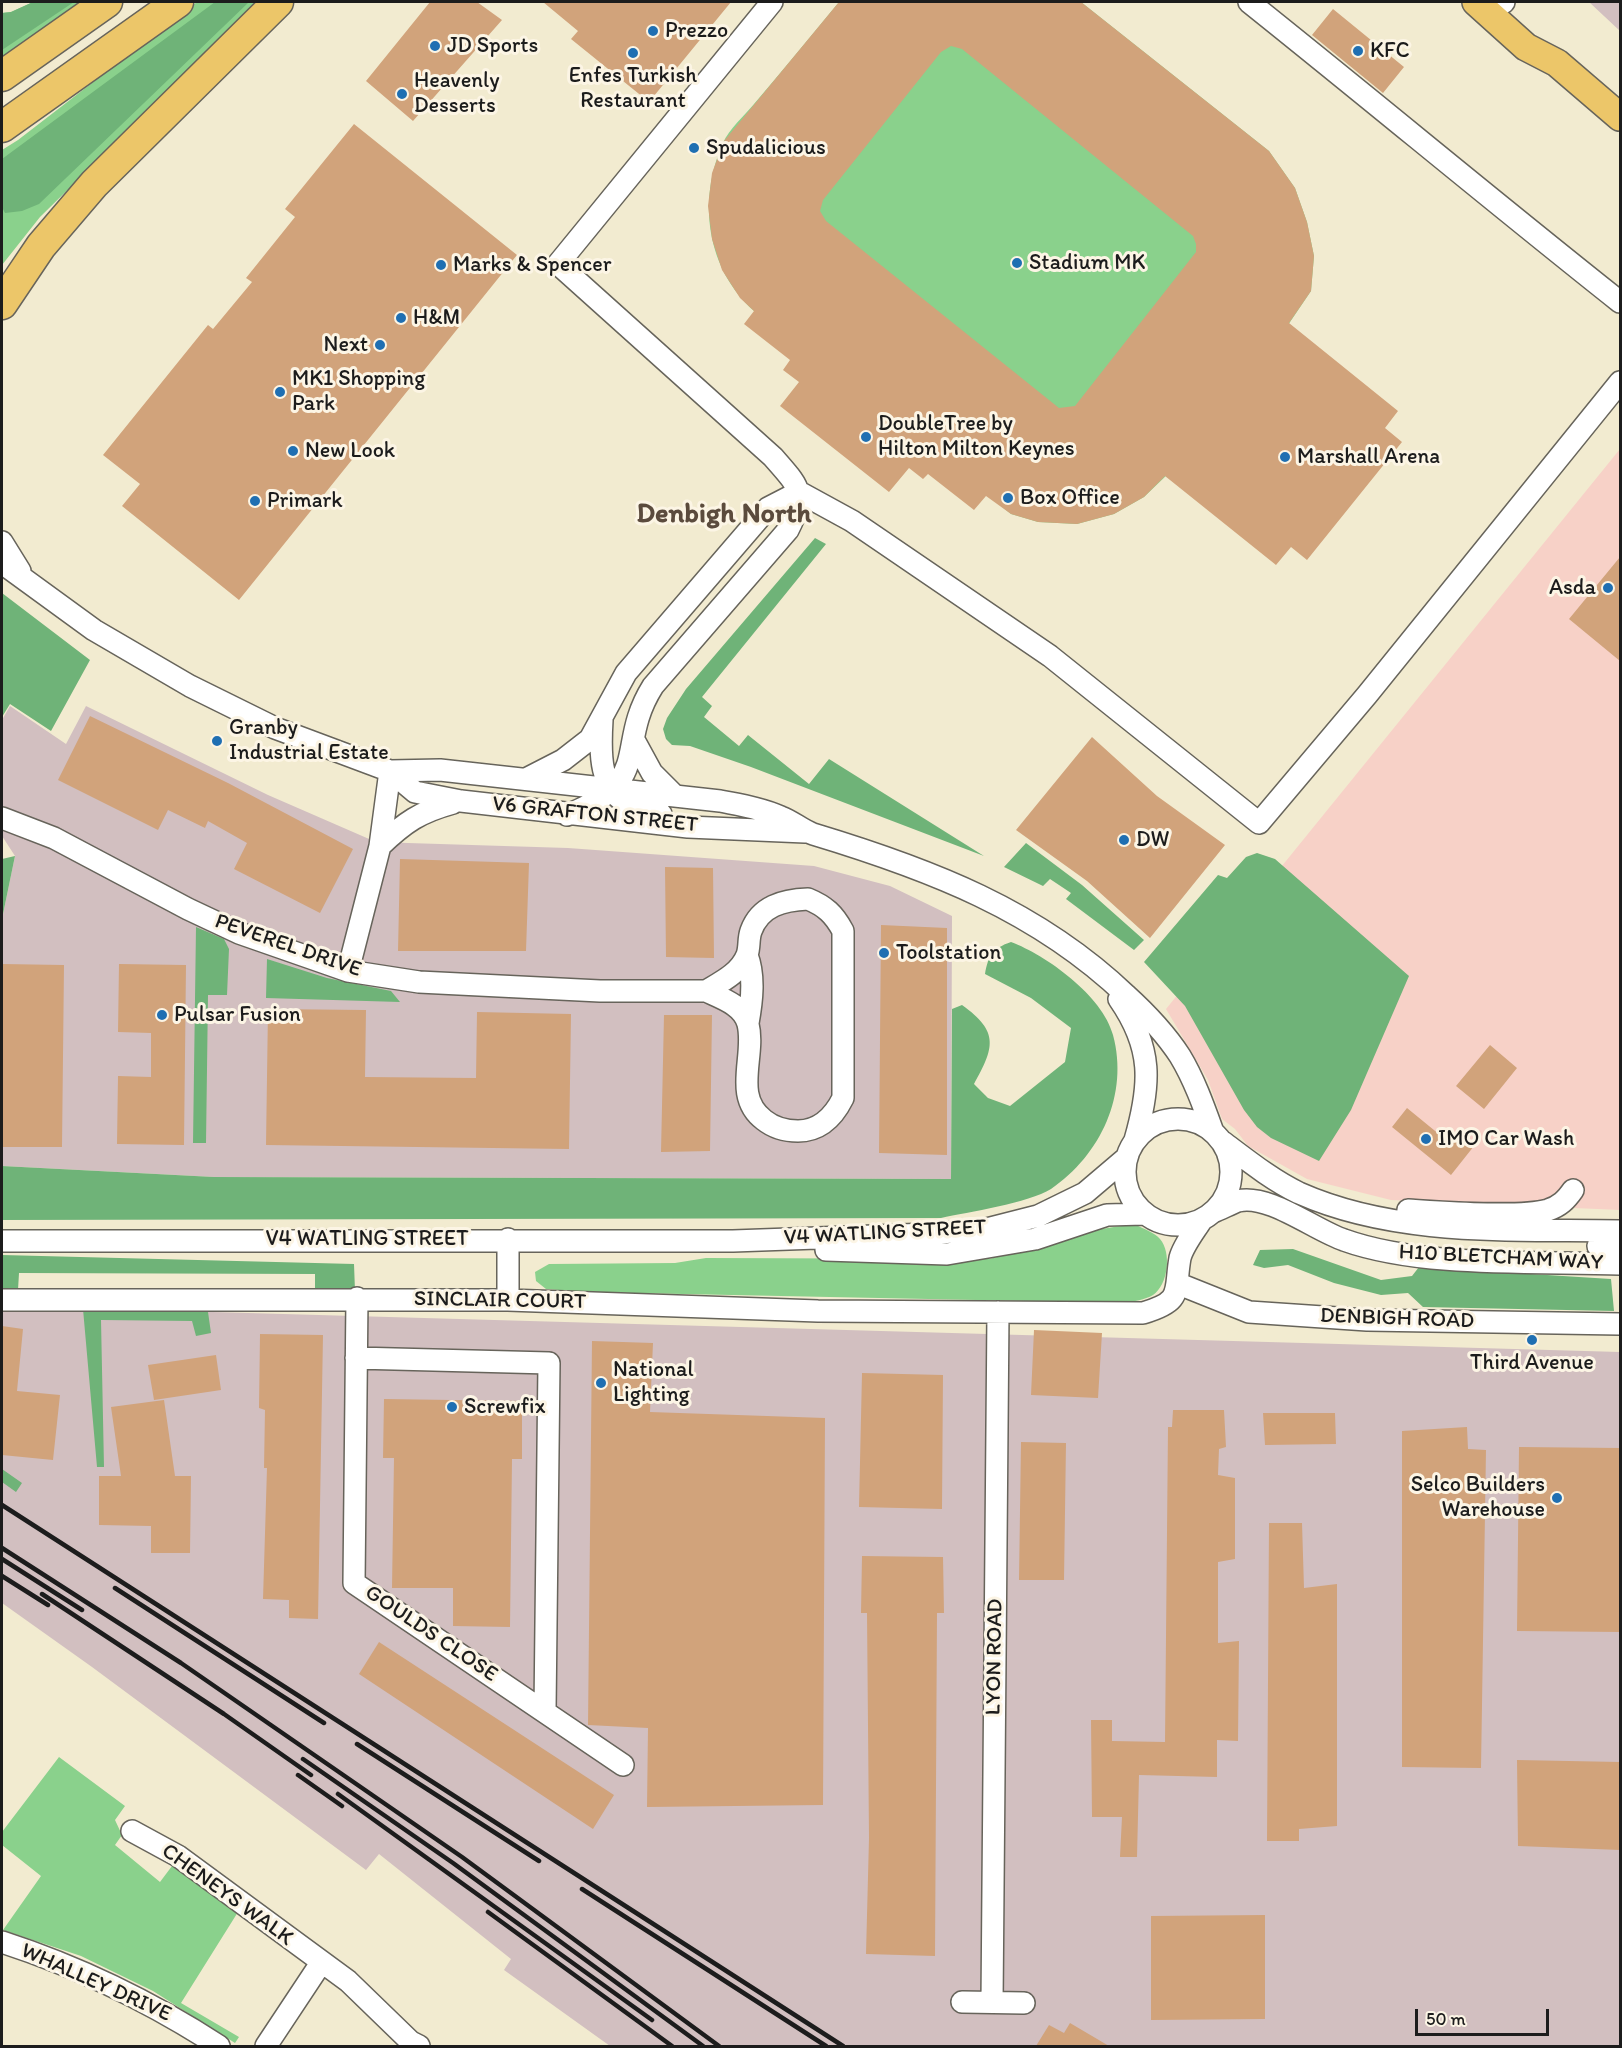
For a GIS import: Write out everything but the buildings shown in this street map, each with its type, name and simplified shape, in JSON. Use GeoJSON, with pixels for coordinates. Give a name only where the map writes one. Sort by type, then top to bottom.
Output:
{"type":"FeatureCollection","features":[{"type":"Feature","properties":{"kind":"highway"},"geometry":{"type":"LineString","coordinates":[[2,76],[107,2]]}},
{"type":"Feature","properties":{"kind":"highway"},"geometry":{"type":"LineString","coordinates":[[2,126],[178,2]]}},
{"type":"Feature","properties":{"kind":"highway"},"geometry":{"type":"LineString","coordinates":[[2,304],[35,253],[94,184],[278,2]]}},
{"type":"Feature","properties":{"kind":"main road"},"geometry":{"type":"LineString","coordinates":[[1476,2],[1532,42],[1620,117]]}},
{"type":"Feature","properties":{"kind":"main road"},"geometry":{"type":"LineString","coordinates":[[1503,2],[1532,42]]}},
{"type":"Feature","properties":{"kind":"street"},"geometry":{"type":"LineString","coordinates":[[772,2],[558,264],[773,457],[799,492],[852,521],[1050,656],[1259,823],[1367,695],[1620,382]]}},
{"type":"Feature","properties":{"kind":"street"},"geometry":{"type":"LineString","coordinates":[[1249,2],[1379,106],[1467,182],[1620,302]]}},
{"type":"Feature","properties":{"kind":"street"},"geometry":{"type":"LineString","coordinates":[[526,779],[563,760],[590,739],[626,673],[768,508],[799,492]]}},
{"type":"Feature","properties":{"kind":"street"},"geometry":{"type":"LineString","coordinates":[[567,815],[597,801],[623,778],[629,766],[634,730],[641,704],[653,686],[788,530],[800,504],[799,492]]}},
{"type":"Feature","properties":{"kind":"street","name":"V6 GRAFTON STREET"},"geometry":{"type":"LineString","coordinates":[[2,542],[24,577]]}},
{"type":"Feature","properties":{"kind":"street","name":"V6 GRAFTON STREET"},"geometry":{"type":"LineString","coordinates":[[2,563],[94,630],[190,686],[275,728],[390,771],[415,792],[461,801],[567,815],[688,827],[808,832]]}},
{"type":"Feature","properties":{"kind":"street"},"geometry":{"type":"LineString","coordinates":[[602,720],[602,768],[613,789],[634,807],[651,811],[688,827]]}},
{"type":"Feature","properties":{"kind":"street"},"geometry":{"type":"LineString","coordinates":[[634,740],[652,773],[675,796]]}},
{"type":"Feature","properties":{"kind":"street","name":"V6 GRAFTON STREET"},"geometry":{"type":"LineString","coordinates":[[390,771],[440,770],[675,796],[752,807],[782,817],[808,832],[873,852],[965,887],[1062,940],[1093,963],[1158,1025],[1181,1058],[1218,1137]]}},
{"type":"Feature","properties":{"kind":"street"},"geometry":{"type":"LineString","coordinates":[[348,971],[380,846],[390,771]]}},
{"type":"Feature","properties":{"kind":"street"},"geometry":{"type":"LineString","coordinates":[[380,846],[401,826],[424,811],[461,801]]}},
{"type":"Feature","properties":{"kind":"street","name":"PEVEREL DRIVE"},"geometry":{"type":"LineString","coordinates":[[2,818],[54,838],[191,911],[239,933],[348,971],[419,982],[600,991],[706,991],[735,1005],[748,1023]]}},
{"type":"Feature","properties":{"kind":"street"},"geometry":{"type":"LineString","coordinates":[[706,991],[730,976],[747,955],[751,932],[760,915],[774,905],[791,900],[808,899],[823,905],[836,918],[843,931],[845,958],[843,1098],[836,1113],[809,1131],[791,1131],[772,1126],[753,1108],[747,1095],[748,1023],[752,1002],[751,965],[747,955]]}},
{"type":"Feature","properties":{"kind":"street","name":"V6 GRAFTON STREET"},"geometry":{"type":"LineString","coordinates":[[1093,963],[1133,1020],[1147,1061],[1143,1113],[1130,1150]]}},
{"type":"Feature","properties":{"kind":"street"},"geometry":{"type":"LineString","coordinates":[[998,1312],[1143,1313],[1159,1309],[1173,1299],[1179,1284],[1180,1256],[1170,1235],[1131,1198],[1124,1179],[1130,1150],[1147,1128],[1163,1120],[1181,1118],[1198,1122],[1218,1137],[1230,1160],[1231,1179],[1225,1197],[1207,1216],[1180,1256]]}},
{"type":"Feature","properties":{"kind":"street","name":"H10 BLETCHAM WAY"},"geometry":{"type":"LineString","coordinates":[[1218,1137],[1282,1183],[1298,1192],[1349,1212],[1390,1221],[1446,1227],[1620,1231]]}},
{"type":"Feature","properties":{"kind":"street","name":"V4 WATLING STREET"},"geometry":{"type":"LineString","coordinates":[[2,1240],[733,1241],[987,1229],[1038,1216],[1085,1193],[1130,1150]]}},
{"type":"Feature","properties":{"kind":"street","name":"H10 BLETCHAM WAY"},"geometry":{"type":"LineString","coordinates":[[1282,1183],[1378,1206],[1410,1210],[1527,1213],[1548,1210],[1564,1202],[1573,1190]]}},
{"type":"Feature","properties":{"kind":"street","name":"H10 BLETCHAM WAY"},"geometry":{"type":"LineString","coordinates":[[1207,1216],[1240,1200],[1259,1202],[1343,1240],[1394,1252],[1467,1260],[1620,1264]]}},
{"type":"Feature","properties":{"kind":"street","name":"V4 WATLING STREET"},"geometry":{"type":"LineString","coordinates":[[733,1241],[832,1251],[946,1254],[1035,1239],[1107,1215],[1151,1218]]}},
{"type":"Feature","properties":{"kind":"street"},"geometry":{"type":"LineString","coordinates":[[1151,1218],[1179,1226],[1207,1216]]}},
{"type":"Feature","properties":{"kind":"street"},"geometry":{"type":"LineString","coordinates":[[508,1239],[508,1300]]}},
{"type":"Feature","properties":{"kind":"street","name":"H10 BLETCHAM WAY"},"geometry":{"type":"LineString","coordinates":[[1598,1246],[1620,1249]]}},
{"type":"Feature","properties":{"kind":"street","name":"DENBIGH ROAD"},"geometry":{"type":"LineString","coordinates":[[1179,1284],[1249,1312],[1367,1320],[1620,1324]]}},
{"type":"Feature","properties":{"kind":"street","name":"GOULDS CLOSE"},"geometry":{"type":"LineString","coordinates":[[357,1299],[354,1582],[623,1765]]}},
{"type":"Feature","properties":{"kind":"street","name":"SINCLAIR COURT"},"geometry":{"type":"LineString","coordinates":[[2,1300],[508,1300],[818,1311],[998,1312]]}},
{"type":"Feature","properties":{"kind":"street","name":"LYON ROAD"},"geometry":{"type":"LineString","coordinates":[[992,2002],[998,1312]]}},
{"type":"Feature","properties":{"kind":"street"},"geometry":{"type":"LineString","coordinates":[[356,1358],[549,1363],[545,1710]]}},
{"type":"Feature","properties":{"kind":"street","name":"CHENEYS WALK"},"geometry":{"type":"LineString","coordinates":[[132,1831],[178,1856],[348,1981],[411,2042],[419,2046]]}},
{"type":"Feature","properties":{"kind":"street","name":"WHALLEY DRIVE"},"geometry":{"type":"LineString","coordinates":[[2,1942],[49,1957],[113,1986],[176,2019],[219,2046]]}},
{"type":"Feature","properties":{"kind":"street"},"geometry":{"type":"LineString","coordinates":[[266,2046],[321,1963]]}},
{"type":"Feature","properties":{"kind":"street"},"geometry":{"type":"LineString","coordinates":[[962,2002],[1024,2003]]}},
{"type":"Feature","properties":{"kind":"shaded area"},"geometry":{"type":"Polygon","coordinates":[[[1589,2],[1620,2],[1620,31],[1589,2]]]}},
{"type":"Feature","properties":{"kind":"shaded area"},"geometry":{"type":"Polygon","coordinates":[[[1620,449],[1620,1210],[1391,1200],[1307,1179],[1248,1146],[1235,1129],[1222,1119],[1208,1080],[1166,1009],[1620,449]]]}},
{"type":"Feature","properties":{"kind":"shaded area"},"geometry":{"type":"Polygon","coordinates":[[[10,706],[66,744],[86,706],[268,795],[376,842],[568,848],[814,866],[890,886],[952,916],[951,1179],[214,1177],[2,1166],[2,919],[15,856],[2,836],[2,720],[10,706]]]}},
{"type":"Feature","properties":{"kind":"shaded area"},"geometry":{"type":"Polygon","coordinates":[[[2,1306],[1620,1352],[1620,2046],[610,2046],[504,1970],[511,1959],[379,1854],[366,1870],[2,1603],[2,1306]]]}},
{"type":"Feature","properties":{"kind":"green space"},"geometry":{"type":"Polygon","coordinates":[[[33,2],[84,2],[2,61],[2,13],[11,12],[33,2]]]}},
{"type":"Feature","properties":{"kind":"green space"},"geometry":{"type":"Polygon","coordinates":[[[33,2],[74,2],[2,50],[2,13],[11,12],[33,2]]]}},
{"type":"Feature","properties":{"kind":"green space"},"geometry":{"type":"Polygon","coordinates":[[[197,2],[259,2],[40,217],[2,265],[2,150],[197,2]]]}},
{"type":"Feature","properties":{"kind":"green space"},"geometry":{"type":"Polygon","coordinates":[[[215,2],[249,2],[39,204],[22,211],[5,213],[2,207],[2,159],[215,2]]]}},
{"type":"Feature","properties":{"kind":"green space","name":"Stadium MK"},"geometry":{"type":"Polygon","coordinates":[[[839,2],[1081,2],[1269,151],[1295,188],[1307,222],[1314,256],[1311,291],[1286,328],[1169,473],[1144,497],[1114,514],[1077,524],[1038,522],[1011,514],[754,311],[738,294],[726,275],[711,233],[709,211],[710,188],[723,143],[733,128],[839,2]]]}},
{"type":"Feature","properties":{"kind":"green space"},"geometry":{"type":"Polygon","coordinates":[[[815,538],[826,544],[702,697],[712,706],[704,717],[739,746],[748,735],[809,784],[829,759],[984,856],[751,767],[690,746],[672,745],[666,739],[663,729],[667,718],[686,689],[815,538]]]}},
{"type":"Feature","properties":{"kind":"green space"},"geometry":{"type":"Polygon","coordinates":[[[2,593],[90,660],[51,731],[10,704],[2,717],[2,593]]]}},
{"type":"Feature","properties":{"kind":"green space"},"geometry":{"type":"Polygon","coordinates":[[[1026,843],[1082,885],[1144,940],[1134,950],[1066,899],[1071,893],[1050,879],[1043,886],[1004,867],[1026,843]]]}},
{"type":"Feature","properties":{"kind":"green space"},"geometry":{"type":"Polygon","coordinates":[[[1257,853],[1275,859],[1409,976],[1351,1110],[1319,1161],[1271,1138],[1257,1127],[1244,1110],[1185,1006],[1144,962],[1218,875],[1227,878],[1246,857],[1257,853]]]}},
{"type":"Feature","properties":{"kind":"green space"},"geometry":{"type":"Polygon","coordinates":[[[15,856],[2,919],[2,859],[15,856]]]}},
{"type":"Feature","properties":{"kind":"green space"},"geometry":{"type":"Polygon","coordinates":[[[196,927],[224,939],[229,949],[227,995],[208,995],[206,1143],[193,1143],[196,927]]]}},
{"type":"Feature","properties":{"kind":"green space"},"geometry":{"type":"Polygon","coordinates":[[[1011,942],[1056,967],[1086,992],[1107,1020],[1113,1035],[1117,1057],[1114,1101],[1097,1141],[1069,1175],[1051,1189],[1014,1203],[941,1218],[2,1220],[2,1166],[214,1177],[951,1179],[952,1009],[962,1005],[983,1024],[988,1032],[989,1050],[974,1084],[988,1098],[1010,1106],[1065,1062],[1071,1028],[1031,998],[985,974],[992,954],[1011,942]]]}},
{"type":"Feature","properties":{"kind":"green space"},"geometry":{"type":"Polygon","coordinates":[[[267,959],[327,978],[391,991],[400,1002],[266,998],[267,959]]]}},
{"type":"Feature","properties":{"kind":"green space"},"geometry":{"type":"Polygon","coordinates":[[[1136,1225],[1160,1239],[1166,1252],[1167,1268],[1162,1284],[1153,1295],[1125,1303],[584,1292],[546,1289],[536,1281],[535,1272],[549,1264],[675,1263],[706,1258],[989,1259],[1080,1234],[1136,1225]]]}},
{"type":"Feature","properties":{"kind":"green space"},"geometry":{"type":"Polygon","coordinates":[[[1293,1249],[1381,1280],[1412,1276],[1419,1267],[1611,1279],[1614,1311],[1423,1307],[1408,1293],[1381,1295],[1334,1283],[1288,1265],[1264,1268],[1253,1265],[1260,1250],[1293,1249]]]}},
{"type":"Feature","properties":{"kind":"green space"},"geometry":{"type":"Polygon","coordinates":[[[2,1255],[354,1264],[355,1291],[315,1290],[315,1274],[19,1273],[18,1290],[2,1290],[2,1255]]]}},
{"type":"Feature","properties":{"kind":"green space"},"geometry":{"type":"Polygon","coordinates":[[[83,1309],[208,1312],[211,1333],[196,1336],[192,1321],[101,1320],[104,1467],[97,1467],[83,1309]]]}},
{"type":"Feature","properties":{"kind":"green space"},"geometry":{"type":"Polygon","coordinates":[[[2,1469],[22,1483],[16,1492],[2,1482],[2,1469]]]}},
{"type":"Feature","properties":{"kind":"green space"},"geometry":{"type":"Polygon","coordinates":[[[59,1757],[125,1806],[115,1820],[122,1835],[115,1845],[160,1882],[172,1866],[238,1912],[181,2003],[239,2037],[235,2043],[153,1991],[81,1956],[3,1930],[41,1876],[2,1845],[2,1832],[59,1757]]]}},
{"type":"Feature","properties":{"kind":"railway"},"geometry":{"type":"LineString","coordinates":[[2,1505],[843,2046]]}},
{"type":"Feature","properties":{"kind":"railway"},"geometry":{"type":"LineString","coordinates":[[2,1548],[181,1663],[462,1857],[719,2046]]}},
{"type":"Feature","properties":{"kind":"railway"},"geometry":{"type":"LineString","coordinates":[[2,1559],[82,1610]]}},
{"type":"Feature","properties":{"kind":"railway"},"geometry":{"type":"LineString","coordinates":[[2,1576],[48,1605]]}},
{"type":"Feature","properties":{"kind":"railway"},"geometry":{"type":"LineString","coordinates":[[115,1588],[324,1723]]}},
{"type":"Feature","properties":{"kind":"railway"},"geometry":{"type":"LineString","coordinates":[[42,1594],[224,1714],[311,1775]]}},
{"type":"Feature","properties":{"kind":"railway"},"geometry":{"type":"LineString","coordinates":[[357,1744],[539,1861]]}},
{"type":"Feature","properties":{"kind":"railway"},"geometry":{"type":"LineString","coordinates":[[303,1759],[453,1863],[703,2046]]}},
{"type":"Feature","properties":{"kind":"railway"},"geometry":{"type":"LineString","coordinates":[[298,1775],[342,1806]]}},
{"type":"Feature","properties":{"kind":"railway"},"geometry":{"type":"LineString","coordinates":[[338,1794],[652,2020]]}},
{"type":"Feature","properties":{"kind":"railway"},"geometry":{"type":"LineString","coordinates":[[582,1889],[826,2046]]}},
{"type":"Feature","properties":{"kind":"railway"},"geometry":{"type":"LineString","coordinates":[[488,1912],[672,2046]]}},
{"type":"Feature","properties":{"kind":"place","name":"Prezzo"},"geometry":{"type":"Point","coordinates":[653,31]}},
{"type":"Feature","properties":{"kind":"place","name":"JD Sports"},"geometry":{"type":"Point","coordinates":[435,46]}},
{"type":"Feature","properties":{"kind":"place","name":"KFC"},"geometry":{"type":"Point","coordinates":[1358,51]}},
{"type":"Feature","properties":{"kind":"place","name":"Enfes Turkish Restaurant"},"geometry":{"type":"Point","coordinates":[633,53]}},
{"type":"Feature","properties":{"kind":"place","name":"Heavenly Desserts"},"geometry":{"type":"Point","coordinates":[402,94]}},
{"type":"Feature","properties":{"kind":"place","name":"Spudalicious"},"geometry":{"type":"Point","coordinates":[694,148]}},
{"type":"Feature","properties":{"kind":"place","name":"Stadium MK"},"geometry":{"type":"Point","coordinates":[1017,263]}},
{"type":"Feature","properties":{"kind":"place","name":"Marks & Spencer"},"geometry":{"type":"Point","coordinates":[441,265]}},
{"type":"Feature","properties":{"kind":"place","name":"H&M"},"geometry":{"type":"Point","coordinates":[401,318]}},
{"type":"Feature","properties":{"kind":"place","name":"Next"},"geometry":{"type":"Point","coordinates":[380,345]}},
{"type":"Feature","properties":{"kind":"place","name":"MK1 Shopping Park"},"geometry":{"type":"Point","coordinates":[280,392]}},
{"type":"Feature","properties":{"kind":"place","name":"DoubleTree by Hilton Milton Keynes"},"geometry":{"type":"Point","coordinates":[866,437]}},
{"type":"Feature","properties":{"kind":"place","name":"New Look"},"geometry":{"type":"Point","coordinates":[293,451]}},
{"type":"Feature","properties":{"kind":"place","name":"Marshall Arena"},"geometry":{"type":"Point","coordinates":[1285,457]}},
{"type":"Feature","properties":{"kind":"place","name":"Box Office"},"geometry":{"type":"Point","coordinates":[1008,498]}},
{"type":"Feature","properties":{"kind":"place","name":"Primark"},"geometry":{"type":"Point","coordinates":[255,501]}},
{"type":"Feature","properties":{"kind":"place","name":"Asda"},"geometry":{"type":"Point","coordinates":[1608,588]}},
{"type":"Feature","properties":{"kind":"place","name":"Granby Industrial Estate"},"geometry":{"type":"Point","coordinates":[217,741]}},
{"type":"Feature","properties":{"kind":"place","name":"DW"},"geometry":{"type":"Point","coordinates":[1124,840]}},
{"type":"Feature","properties":{"kind":"place","name":"Toolstation"},"geometry":{"type":"Point","coordinates":[884,953]}},
{"type":"Feature","properties":{"kind":"place","name":"Pulsar Fusion"},"geometry":{"type":"Point","coordinates":[162,1015]}},
{"type":"Feature","properties":{"kind":"place","name":"IMO Car Wash"},"geometry":{"type":"Point","coordinates":[1426,1139]}},
{"type":"Feature","properties":{"kind":"place","name":"Third Avenue"},"geometry":{"type":"Point","coordinates":[1532,1340]}},
{"type":"Feature","properties":{"kind":"place","name":"National Lighting"},"geometry":{"type":"Point","coordinates":[601,1383]}},
{"type":"Feature","properties":{"kind":"place","name":"Screwfix"},"geometry":{"type":"Point","coordinates":[452,1407]}},
{"type":"Feature","properties":{"kind":"place","name":"Selco Builders Warehouse"},"geometry":{"type":"Point","coordinates":[1557,1498]}},
{"type":"Feature","properties":{"kind":"district","name":"Denbigh North"},"geometry":{"type":"Point","coordinates":[724,515]}}]}
